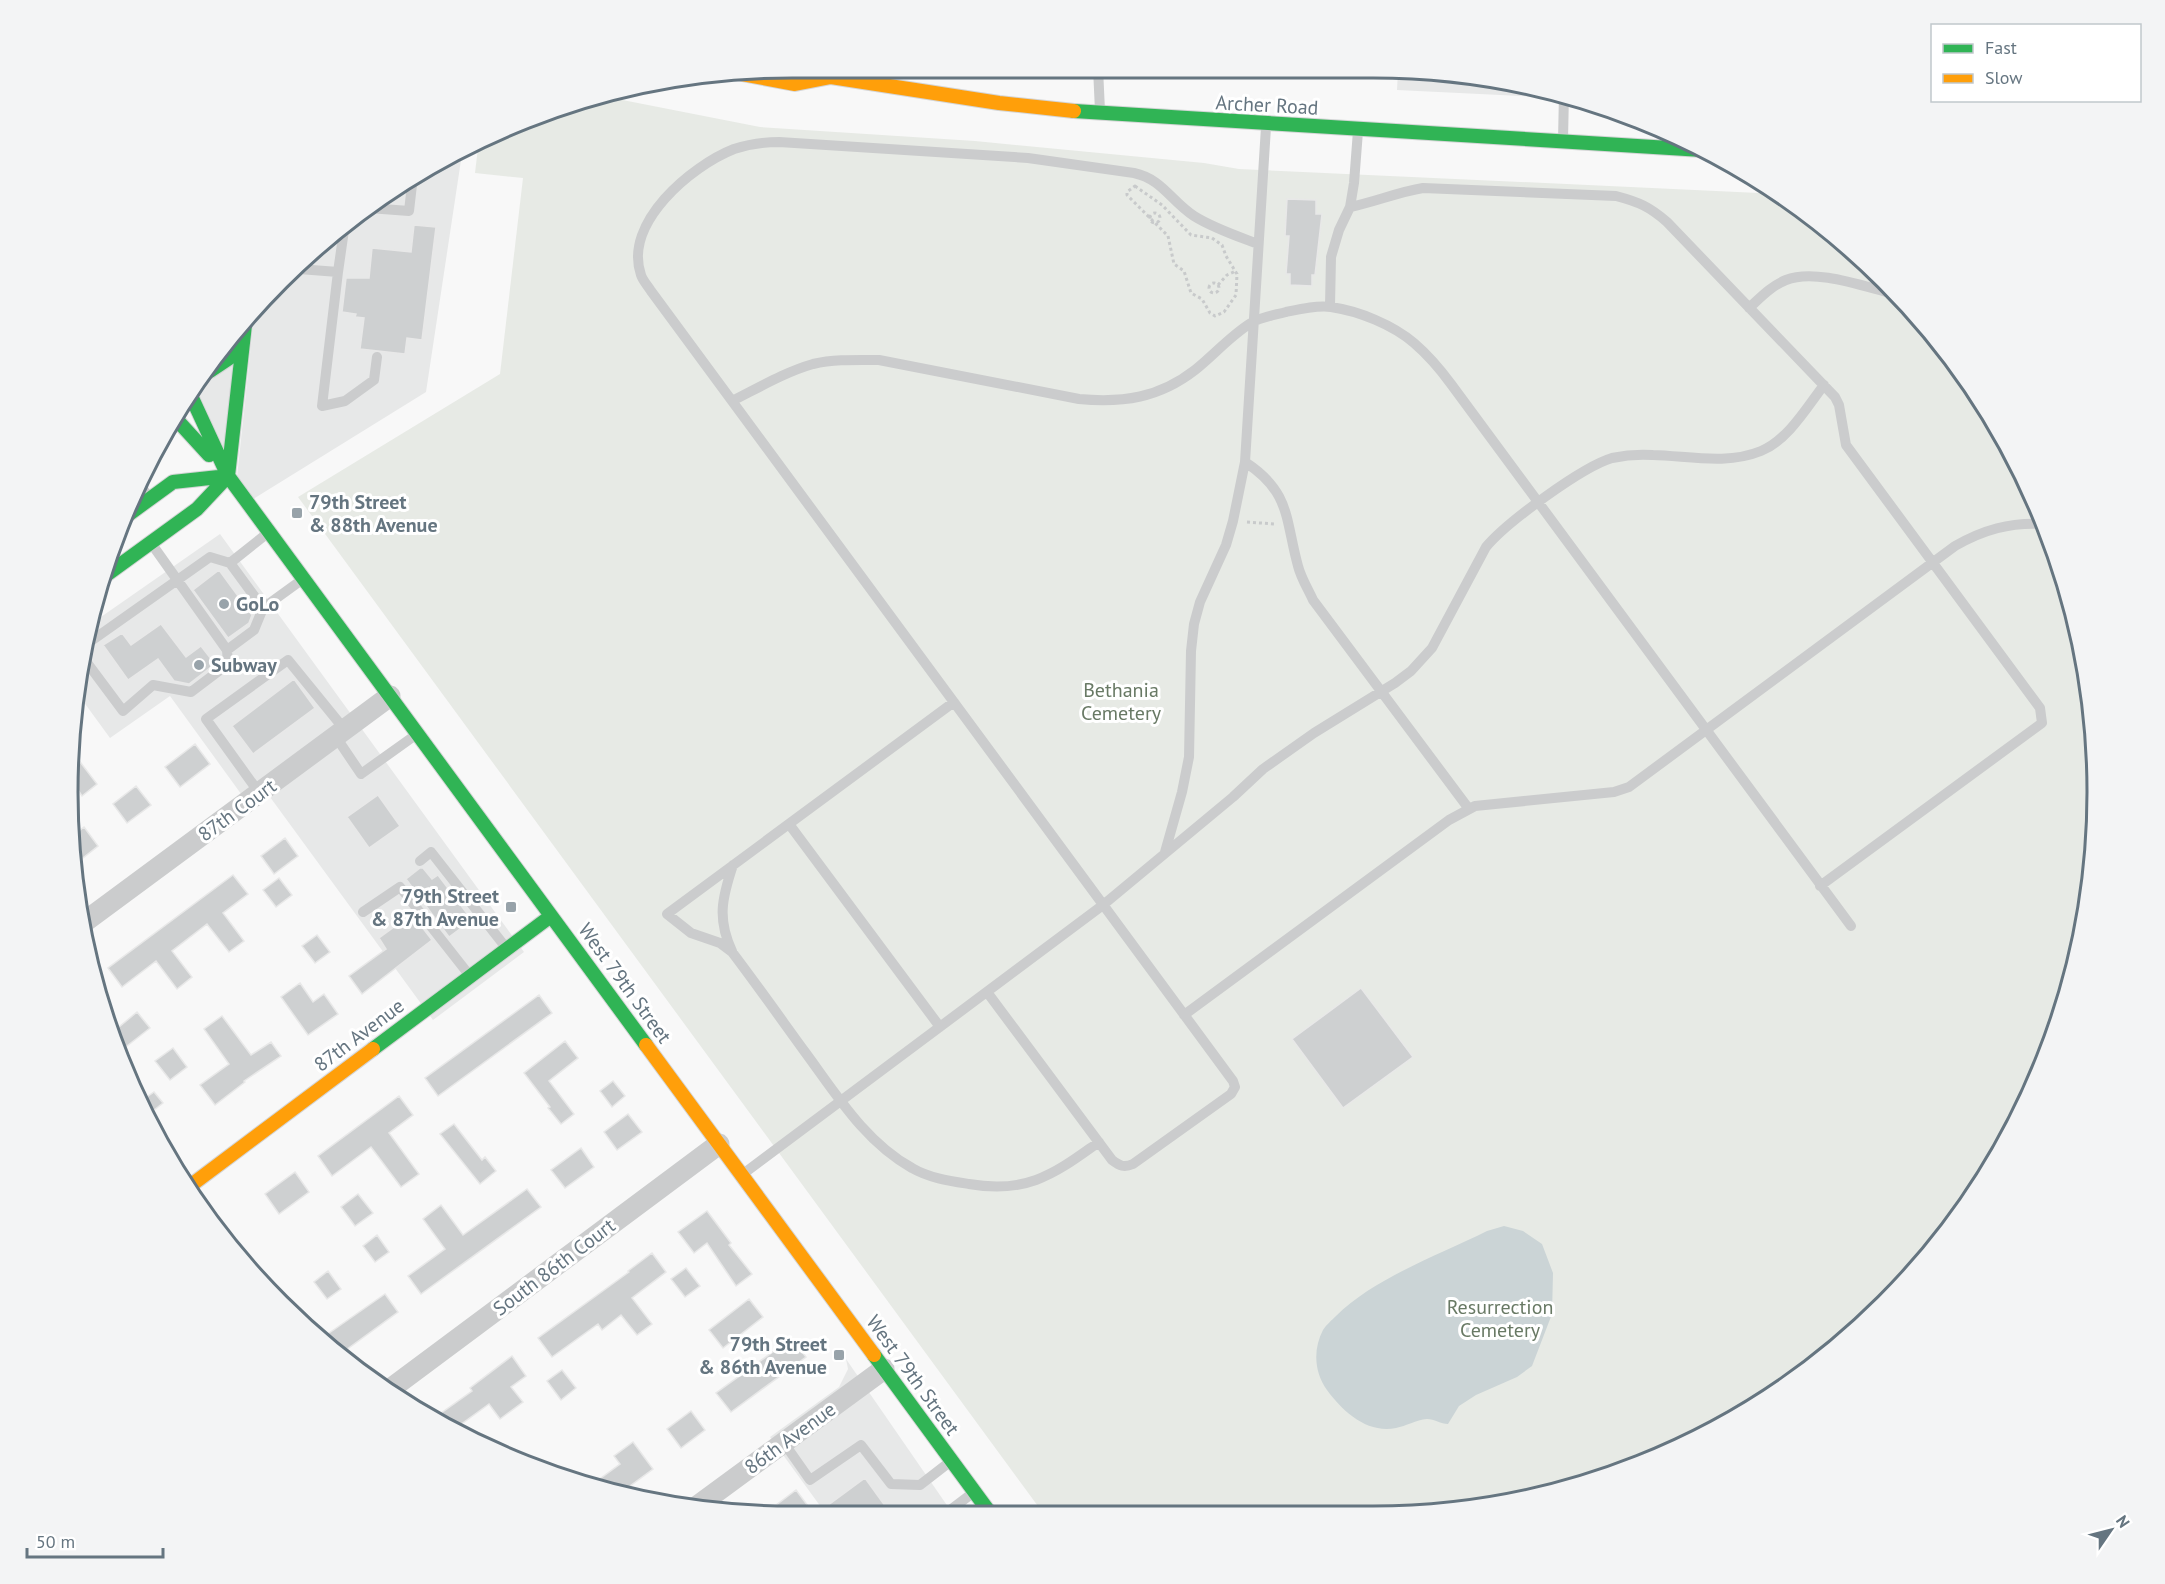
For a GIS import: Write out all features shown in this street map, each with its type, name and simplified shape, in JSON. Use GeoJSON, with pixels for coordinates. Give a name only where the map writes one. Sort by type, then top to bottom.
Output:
{"type":"FeatureCollection","features":[{"type":"Feature","properties":{"kind":"main road","name":"Archer Road"},"geometry":{"type":"LineString","coordinates":[[768,79],[795,84],[809,78]]}},
{"type":"Feature","properties":{"kind":"main road","name":"Archer Road"},"geometry":{"type":"LineString","coordinates":[[864,78],[999,103],[1100,114],[1682,149]]}},
{"type":"Feature","properties":{"kind":"main road"},"geometry":{"type":"LineString","coordinates":[[114,570],[197,509],[228,476],[244,335]]}},
{"type":"Feature","properties":{"kind":"main road"},"geometry":{"type":"LineString","coordinates":[[221,364],[228,359],[240,340]]}},
{"type":"Feature","properties":{"kind":"main road"},"geometry":{"type":"LineString","coordinates":[[193,404],[228,476]]}},
{"type":"Feature","properties":{"kind":"main road"},"geometry":{"type":"LineString","coordinates":[[181,424],[228,476]]}},
{"type":"Feature","properties":{"kind":"main road"},"geometry":{"type":"LineString","coordinates":[[137,509],[173,482],[228,476]]}},
{"type":"Feature","properties":{"kind":"main road","name":"West 79th Street"},"geometry":{"type":"LineString","coordinates":[[228,476],[985,1506]]}},
{"type":"Feature","properties":{"kind":"main road","name":"87th Avenue"},"geometry":{"type":"LineString","coordinates":[[194,1183],[551,916]]}},
{"type":"Feature","properties":{"kind":"street","name":"87th Court"},"geometry":{"type":"LineString","coordinates":[[90,918],[390,696]]}},
{"type":"Feature","properties":{"kind":"street","name":"South 86th Court"},"geometry":{"type":"LineString","coordinates":[[395,1386],[718,1144]]}},
{"type":"Feature","properties":{"kind":"street","name":"86th Avenue"},"geometry":{"type":"LineString","coordinates":[[705,1501],[884,1369]]}},
{"type":"Feature","properties":{"kind":"lane"},"geometry":{"type":"LineString","coordinates":[[1098,78],[1100,114]]}},
{"type":"Feature","properties":{"kind":"lane"},"geometry":{"type":"LineString","coordinates":[[1563,141],[1564,104]]}},
{"type":"Feature","properties":{"kind":"lane"},"geometry":{"type":"LineString","coordinates":[[1165,852],[1190,757],[1191,651],[1194,624],[1200,602],[1226,545],[1245,462],[1266,125]]}},
{"type":"Feature","properties":{"kind":"lane"},"geometry":{"type":"LineString","coordinates":[[1330,306],[1331,257],[1339,230],[1350,207],[1358,130]]}},
{"type":"Feature","properties":{"kind":"lane"},"geometry":{"type":"LineString","coordinates":[[987,992],[1112,1160],[1119,1165],[1126,1167],[1133,1164],[1231,1094],[1235,1087],[1233,1081],[651,291],[642,276],[639,262],[640,243],[660,202],[694,172],[713,159],[735,149],[758,142],[779,142],[1028,158],[1134,172],[1147,176],[1157,183],[1194,216],[1258,244]]}},
{"type":"Feature","properties":{"kind":"lane"},"geometry":{"type":"LineString","coordinates":[[380,209],[409,211],[412,188]]}},
{"type":"Feature","properties":{"kind":"lane"},"geometry":{"type":"LineString","coordinates":[[1350,207],[1404,191],[1423,188],[1616,196],[1635,201],[1651,208],[1835,397],[1839,405],[1846,445],[2040,708],[2042,723],[1820,886]]}},
{"type":"Feature","properties":{"kind":"lane"},"geometry":{"type":"LineString","coordinates":[[343,237],[322,406],[345,401],[374,380],[377,357]]}},
{"type":"Feature","properties":{"kind":"lane"},"geometry":{"type":"LineString","coordinates":[[306,270],[338,272]]}},
{"type":"Feature","properties":{"kind":"lane"},"geometry":{"type":"LineString","coordinates":[[1749,308],[1772,287],[1787,279],[1804,276],[1825,278],[1882,291]]}},
{"type":"Feature","properties":{"kind":"lane"},"geometry":{"type":"LineString","coordinates":[[732,402],[784,375],[814,364],[846,359],[879,360],[1079,399],[1109,402],[1141,397],[1170,386],[1194,371],[1237,332],[1254,321],[1301,308],[1330,306],[1361,315],[1389,327],[1413,342],[1451,384],[1851,926]]}},
{"type":"Feature","properties":{"kind":"lane"},"geometry":{"type":"LineString","coordinates":[[742,1175],[1103,904],[1290,750],[1411,671],[1432,648],[1478,560],[1491,541],[1539,503],[1585,471],[1611,459],[1628,455],[1692,459],[1729,458],[1763,450],[1790,428],[1824,385]]}},
{"type":"Feature","properties":{"kind":"lane"},"geometry":{"type":"LineString","coordinates":[[1245,462],[1261,473],[1278,492],[1290,525],[1298,567],[1313,600],[1469,809]]}},
{"type":"Feature","properties":{"kind":"lane"},"geometry":{"type":"LineString","coordinates":[[145,491],[151,499]]}},
{"type":"Feature","properties":{"kind":"lane"},"geometry":{"type":"LineString","coordinates":[[1184,1015],[1449,820],[1475,806],[1614,792],[1629,787],[1955,546],[1975,535],[2015,524],[2035,524]]}},
{"type":"Feature","properties":{"kind":"lane"},"geometry":{"type":"LineString","coordinates":[[230,563],[269,532]]}},
{"type":"Feature","properties":{"kind":"lane"},"geometry":{"type":"LineString","coordinates":[[90,666],[123,711],[153,685],[191,692],[228,664],[226,650],[151,543]]}},
{"type":"Feature","properties":{"kind":"lane"},"geometry":{"type":"LineString","coordinates":[[95,638],[210,556],[230,563],[263,608]]}},
{"type":"Feature","properties":{"kind":"lane"},"geometry":{"type":"LineString","coordinates":[[226,650],[254,630],[263,608],[303,579]]}},
{"type":"Feature","properties":{"kind":"lane"},"geometry":{"type":"LineString","coordinates":[[260,794],[206,719],[288,660],[341,733],[361,774],[417,734]]}},
{"type":"Feature","properties":{"kind":"lane"},"geometry":{"type":"LineString","coordinates":[[732,952],[720,943],[691,933],[667,914],[954,702]]}},
{"type":"Feature","properties":{"kind":"lane"},"geometry":{"type":"LineString","coordinates":[[789,824],[940,1027]]}},
{"type":"Feature","properties":{"kind":"lane"},"geometry":{"type":"LineString","coordinates":[[420,861],[431,852],[507,949]]}},
{"type":"Feature","properties":{"kind":"lane"},"geometry":{"type":"LineString","coordinates":[[733,865],[722,906],[725,936],[732,952],[841,1101],[868,1134],[890,1154],[914,1169],[944,1180],[983,1186],[1010,1186],[1037,1180],[1067,1165],[1099,1142]]}},
{"type":"Feature","properties":{"kind":"lane"},"geometry":{"type":"LineString","coordinates":[[363,912],[400,887],[470,976]]}},
{"type":"Feature","properties":{"kind":"lane"},"geometry":{"type":"LineString","coordinates":[[784,1443],[810,1480],[861,1445],[891,1484],[920,1485],[951,1460]]}},
{"type":"Feature","properties":{"kind":"lane"},"geometry":{"type":"LineString","coordinates":[[956,1506],[975,1492]]}},
{"type":"Feature","properties":{"kind":"path"},"geometry":{"type":"LineString","coordinates":[[1132,188],[1138,188],[1162,205],[1191,236],[1218,240],[1236,271],[1237,292],[1224,312],[1215,316],[1210,313],[1202,299],[1191,293],[1184,271],[1174,264],[1168,236],[1151,221],[1127,195],[1132,188]]}},
{"type":"Feature","properties":{"kind":"path"},"geometry":{"type":"LineString","coordinates":[[1151,221],[1158,223],[1160,216],[1167,211]]}},
{"type":"Feature","properties":{"kind":"path"},"geometry":{"type":"LineString","coordinates":[[1151,221],[1152,213],[1155,212],[1160,216]]}},
{"type":"Feature","properties":{"kind":"path"},"geometry":{"type":"LineString","coordinates":[[1210,291],[1218,292],[1218,285],[1227,275],[1236,271]]}},
{"type":"Feature","properties":{"kind":"path"},"geometry":{"type":"LineString","coordinates":[[1202,299],[1210,291],[1212,284],[1218,285]]}},
{"type":"Feature","properties":{"kind":"path"},"geometry":{"type":"LineString","coordinates":[[1233,521],[1290,525]]}},
{"type":"Feature","properties":{"kind":"shaded area"},"geometry":{"type":"Polygon","coordinates":[[[1398,79],[1420,80],[1466,84],[1534,97],[1397,90],[1398,79]]]}},
{"type":"Feature","properties":{"kind":"shaded area"},"geometry":{"type":"Polygon","coordinates":[[[461,160],[426,392],[253,499],[237,477],[253,323],[321,255],[357,226],[395,198],[461,160]]]}},
{"type":"Feature","properties":{"kind":"shaded area"},"geometry":{"type":"Polygon","coordinates":[[[237,343],[225,453],[198,395],[237,343]]]}},
{"type":"Feature","properties":{"kind":"shaded area"},"geometry":{"type":"Polygon","coordinates":[[[220,534],[524,952],[433,1020],[270,797],[252,809],[170,696],[110,738],[84,702],[100,618],[220,534]]]}},
{"type":"Feature","properties":{"kind":"shaded area"},"geometry":{"type":"Polygon","coordinates":[[[1504,1226],[1523,1231],[1542,1244],[1553,1273],[1552,1314],[1532,1366],[1517,1377],[1476,1395],[1459,1406],[1448,1424],[1427,1419],[1396,1428],[1376,1428],[1357,1420],[1348,1413],[1327,1390],[1319,1376],[1316,1353],[1320,1337],[1326,1326],[1351,1302],[1388,1279],[1487,1231],[1504,1226]]]}},
{"type":"Feature","properties":{"kind":"shaded area"},"geometry":{"type":"Polygon","coordinates":[[[846,1359],[947,1506],[820,1506],[770,1437],[839,1387],[848,1369],[846,1359]]]}},
{"type":"Feature","properties":{"kind":"green space","name":"Bethania Cemetery"},"geometry":{"type":"Polygon","coordinates":[[[619,99],[760,127],[975,141],[1204,163],[1239,169],[1762,193],[1770,198],[1844,255],[1878,287],[1910,321],[1967,395],[2013,476],[2033,519],[2063,607],[2073,653],[2081,699],[2087,792],[2081,885],[2073,931],[2063,977],[2033,1065],[2013,1108],[1967,1189],[1910,1263],[1844,1329],[1808,1358],[1770,1386],[1689,1432],[1646,1452],[1603,1468],[1558,1482],[1512,1492],[1466,1500],[1420,1504],[1038,1506],[298,497],[500,374],[523,178],[475,173],[478,151],[519,132],[562,116],[619,99]]]}},
{"type":"Feature","properties":{"kind":"building"},"geometry":{"type":"Polygon","coordinates":[[[1287,199],[1316,200],[1316,214],[1322,214],[1312,286],[1290,285],[1290,274],[1286,274],[1289,236],[1285,236],[1287,199]]]}},
{"type":"Feature","properties":{"kind":"building"},"geometry":{"type":"Polygon","coordinates":[[[414,225],[436,227],[422,340],[407,338],[405,354],[360,349],[364,318],[342,312],[346,278],[369,278],[372,248],[411,252],[414,225]]]}},
{"type":"Feature","properties":{"kind":"building","name":"GoLo"},"geometry":{"type":"Polygon","coordinates":[[[219,570],[252,615],[249,623],[228,638],[193,590],[219,570]]]}},
{"type":"Feature","properties":{"kind":"building"},"geometry":{"type":"Polygon","coordinates":[[[161,624],[186,657],[201,646],[215,664],[189,684],[174,681],[158,659],[128,680],[103,645],[122,633],[131,645],[161,624]]]}},
{"type":"Feature","properties":{"kind":"building"},"geometry":{"type":"Polygon","coordinates":[[[294,679],[315,708],[253,754],[232,726],[294,679]]]}},
{"type":"Feature","properties":{"kind":"building"},"geometry":{"type":"Polygon","coordinates":[[[195,744],[210,764],[180,787],[165,767],[195,744]]]}},
{"type":"Feature","properties":{"kind":"building"},"geometry":{"type":"Polygon","coordinates":[[[79,761],[97,784],[82,796],[78,790],[79,761]]]}},
{"type":"Feature","properties":{"kind":"building"},"geometry":{"type":"Polygon","coordinates":[[[136,786],[151,805],[127,823],[113,804],[136,786]]]}},
{"type":"Feature","properties":{"kind":"building"},"geometry":{"type":"Polygon","coordinates":[[[378,795],[400,826],[369,848],[347,817],[378,795]]]}},
{"type":"Feature","properties":{"kind":"building"},"geometry":{"type":"Polygon","coordinates":[[[84,827],[98,846],[82,859],[80,839],[80,830],[84,827]]]}},
{"type":"Feature","properties":{"kind":"building"},"geometry":{"type":"Polygon","coordinates":[[[285,838],[298,856],[274,874],[261,856],[285,838]]]}},
{"type":"Feature","properties":{"kind":"building"},"geometry":{"type":"Polygon","coordinates":[[[423,868],[432,879],[438,875],[472,920],[449,937],[406,879],[423,868]]]}},
{"type":"Feature","properties":{"kind":"building"},"geometry":{"type":"Polygon","coordinates":[[[233,875],[248,894],[223,913],[244,941],[229,952],[207,924],[172,951],[192,977],[177,989],[156,961],[122,987],[108,968],[233,875]]]}},
{"type":"Feature","properties":{"kind":"building"},"geometry":{"type":"Polygon","coordinates":[[[279,878],[292,895],[276,907],[263,890],[279,878]]]}},
{"type":"Feature","properties":{"kind":"building"},"geometry":{"type":"Polygon","coordinates":[[[412,914],[432,940],[362,994],[349,976],[386,949],[379,938],[412,914]]]}},
{"type":"Feature","properties":{"kind":"building"},"geometry":{"type":"Polygon","coordinates":[[[317,935],[330,952],[315,963],[302,946],[317,935]]]}},
{"type":"Feature","properties":{"kind":"building"},"geometry":{"type":"Polygon","coordinates":[[[300,983],[313,1002],[324,994],[338,1014],[308,1035],[281,997],[300,983]]]}},
{"type":"Feature","properties":{"kind":"building"},"geometry":{"type":"Polygon","coordinates":[[[1361,988],[1413,1057],[1343,1108],[1292,1039],[1361,988]]]}},
{"type":"Feature","properties":{"kind":"building"},"geometry":{"type":"Polygon","coordinates":[[[539,995],[552,1013],[438,1096],[425,1078],[539,995]]]}},
{"type":"Feature","properties":{"kind":"building"},"geometry":{"type":"Polygon","coordinates":[[[137,1012],[150,1028],[125,1047],[118,1028],[137,1012]]]}},
{"type":"Feature","properties":{"kind":"building"},"geometry":{"type":"Polygon","coordinates":[[[222,1016],[251,1055],[271,1042],[281,1056],[244,1081],[215,1105],[200,1085],[229,1064],[204,1029],[222,1016]]]}},
{"type":"Feature","properties":{"kind":"building"},"geometry":{"type":"Polygon","coordinates":[[[565,1041],[578,1058],[549,1081],[574,1114],[561,1124],[524,1073],[565,1041]]]}},
{"type":"Feature","properties":{"kind":"building"},"geometry":{"type":"Polygon","coordinates":[[[173,1048],[187,1067],[170,1080],[155,1061],[173,1048]]]}},
{"type":"Feature","properties":{"kind":"building"},"geometry":{"type":"Polygon","coordinates":[[[613,1081],[625,1096],[612,1107],[600,1091],[613,1081]]]}},
{"type":"Feature","properties":{"kind":"building"},"geometry":{"type":"Polygon","coordinates":[[[154,1092],[163,1103],[153,1111],[147,1097],[154,1092]]]}},
{"type":"Feature","properties":{"kind":"building"},"geometry":{"type":"Polygon","coordinates":[[[399,1096],[413,1115],[389,1133],[419,1174],[401,1187],[371,1147],[332,1176],[318,1156],[399,1096]]]}},
{"type":"Feature","properties":{"kind":"building"},"geometry":{"type":"Polygon","coordinates":[[[628,1114],[642,1132],[617,1150],[604,1132],[628,1114]]]}},
{"type":"Feature","properties":{"kind":"building"},"geometry":{"type":"Polygon","coordinates":[[[454,1124],[482,1160],[485,1157],[496,1171],[480,1184],[440,1134],[454,1124]]]}},
{"type":"Feature","properties":{"kind":"building"},"geometry":{"type":"Polygon","coordinates":[[[581,1148],[594,1167],[565,1188],[551,1170],[581,1148]]]}},
{"type":"Feature","properties":{"kind":"building"},"geometry":{"type":"Polygon","coordinates":[[[295,1172],[309,1192],[279,1214],[265,1194],[295,1172]]]}},
{"type":"Feature","properties":{"kind":"building"},"geometry":{"type":"Polygon","coordinates":[[[527,1189],[541,1207],[421,1294],[408,1276],[445,1249],[423,1219],[441,1205],[463,1235],[527,1189]]]}},
{"type":"Feature","properties":{"kind":"building"},"geometry":{"type":"Polygon","coordinates":[[[358,1194],[373,1213],[355,1226],[341,1207],[358,1194]]]}},
{"type":"Feature","properties":{"kind":"building"},"geometry":{"type":"Polygon","coordinates":[[[707,1211],[731,1243],[729,1245],[752,1274],[736,1286],[707,1243],[694,1253],[678,1232],[707,1211]]]}},
{"type":"Feature","properties":{"kind":"building"},"geometry":{"type":"Polygon","coordinates":[[[377,1235],[389,1252],[375,1262],[363,1246],[377,1235]]]}},
{"type":"Feature","properties":{"kind":"building"},"geometry":{"type":"Polygon","coordinates":[[[652,1253],[666,1272],[632,1298],[652,1324],[637,1335],[621,1315],[602,1330],[598,1324],[552,1357],[538,1338],[652,1253]]]}},
{"type":"Feature","properties":{"kind":"building"},"geometry":{"type":"Polygon","coordinates":[[[686,1268],[700,1286],[685,1297],[671,1279],[686,1268]]]}},
{"type":"Feature","properties":{"kind":"building"},"geometry":{"type":"Polygon","coordinates":[[[328,1271],[341,1289],[327,1299],[314,1282],[328,1271]]]}},
{"type":"Feature","properties":{"kind":"building"},"geometry":{"type":"Polygon","coordinates":[[[385,1294],[398,1312],[346,1350],[327,1334],[385,1294]]]}},
{"type":"Feature","properties":{"kind":"building"},"geometry":{"type":"Polygon","coordinates":[[[749,1299],[763,1317],[723,1348],[709,1330],[749,1299]]]}},
{"type":"Feature","properties":{"kind":"building"},"geometry":{"type":"Polygon","coordinates":[[[792,1338],[806,1357],[731,1412],[716,1393],[792,1338]]]}},
{"type":"Feature","properties":{"kind":"building"},"geometry":{"type":"Polygon","coordinates":[[[512,1356],[526,1376],[511,1387],[523,1402],[500,1419],[489,1404],[461,1424],[441,1413],[472,1391],[470,1388],[512,1356]]]}},
{"type":"Feature","properties":{"kind":"building"},"geometry":{"type":"Polygon","coordinates":[[[562,1370],[576,1388],[561,1400],[547,1381],[562,1370]]]}},
{"type":"Feature","properties":{"kind":"building"},"geometry":{"type":"Polygon","coordinates":[[[691,1411],[705,1430],[681,1448],[667,1429],[691,1411]]]}},
{"type":"Feature","properties":{"kind":"building"},"geometry":{"type":"Polygon","coordinates":[[[633,1442],[653,1469],[629,1487],[599,1479],[620,1464],[614,1456],[633,1442]]]}},
{"type":"Feature","properties":{"kind":"building"},"geometry":{"type":"Polygon","coordinates":[[[865,1478],[885,1506],[827,1506],[865,1478]]]}},
{"type":"Feature","properties":{"kind":"building"},"geometry":{"type":"Polygon","coordinates":[[[796,1490],[808,1506],[792,1506],[776,1505],[796,1490]]]}},
{"type":"Feature","properties":{"kind":"traffic: fast"},"geometry":{"type":"LineString","coordinates":[[1074,111],[1682,149]]}},
{"type":"Feature","properties":{"kind":"traffic: fast"},"geometry":{"type":"LineString","coordinates":[[228,476],[244,335]]}},
{"type":"Feature","properties":{"kind":"traffic: fast"},"geometry":{"type":"LineString","coordinates":[[221,364],[228,359],[240,340]]}},
{"type":"Feature","properties":{"kind":"traffic: fast"},"geometry":{"type":"LineString","coordinates":[[194,402],[228,476]]}},
{"type":"Feature","properties":{"kind":"traffic: fast"},"geometry":{"type":"LineString","coordinates":[[181,424],[209,455]]}},
{"type":"Feature","properties":{"kind":"traffic: fast"},"geometry":{"type":"LineString","coordinates":[[228,476],[646,1045]]}},
{"type":"Feature","properties":{"kind":"traffic: fast"},"geometry":{"type":"LineString","coordinates":[[137,508],[173,482],[228,476]]}},
{"type":"Feature","properties":{"kind":"traffic: fast"},"geometry":{"type":"LineString","coordinates":[[114,570],[197,509],[228,476]]}},
{"type":"Feature","properties":{"kind":"traffic: fast"},"geometry":{"type":"LineString","coordinates":[[373,1049],[551,916]]}},
{"type":"Feature","properties":{"kind":"traffic: fast"},"geometry":{"type":"LineString","coordinates":[[874,1355],[985,1506]]}},
{"type":"Feature","properties":{"kind":"traffic: slow"},"geometry":{"type":"LineString","coordinates":[[768,79],[795,84],[826,78]]}},
{"type":"Feature","properties":{"kind":"traffic: slow"},"geometry":{"type":"LineString","coordinates":[[837,78],[999,103],[1074,111]]}},
{"type":"Feature","properties":{"kind":"traffic: slow"},"geometry":{"type":"LineString","coordinates":[[646,1045],[874,1355]]}},
{"type":"Feature","properties":{"kind":"traffic: slow"},"geometry":{"type":"LineString","coordinates":[[194,1183],[373,1049]]}},
{"type":"Feature","properties":{"kind":"place","name":"79th Street & 88th Avenue"},"geometry":{"type":"Point","coordinates":[297,513]}},
{"type":"Feature","properties":{"kind":"place","name":"GoLo"},"geometry":{"type":"Point","coordinates":[224,604]}},
{"type":"Feature","properties":{"kind":"place","name":"Subway"},"geometry":{"type":"Point","coordinates":[199,665]}},
{"type":"Feature","properties":{"kind":"place","name":"79th Street & 87th Avenue"},"geometry":{"type":"Point","coordinates":[511,907]}},
{"type":"Feature","properties":{"kind":"place","name":"79th Street & 86th Avenue"},"geometry":{"type":"Point","coordinates":[839,1355]}},
{"type":"Feature","properties":{"kind":"park label","name":"Resurrection Cemetery"},"geometry":{"type":"Point","coordinates":[1500,1318]}}]}
